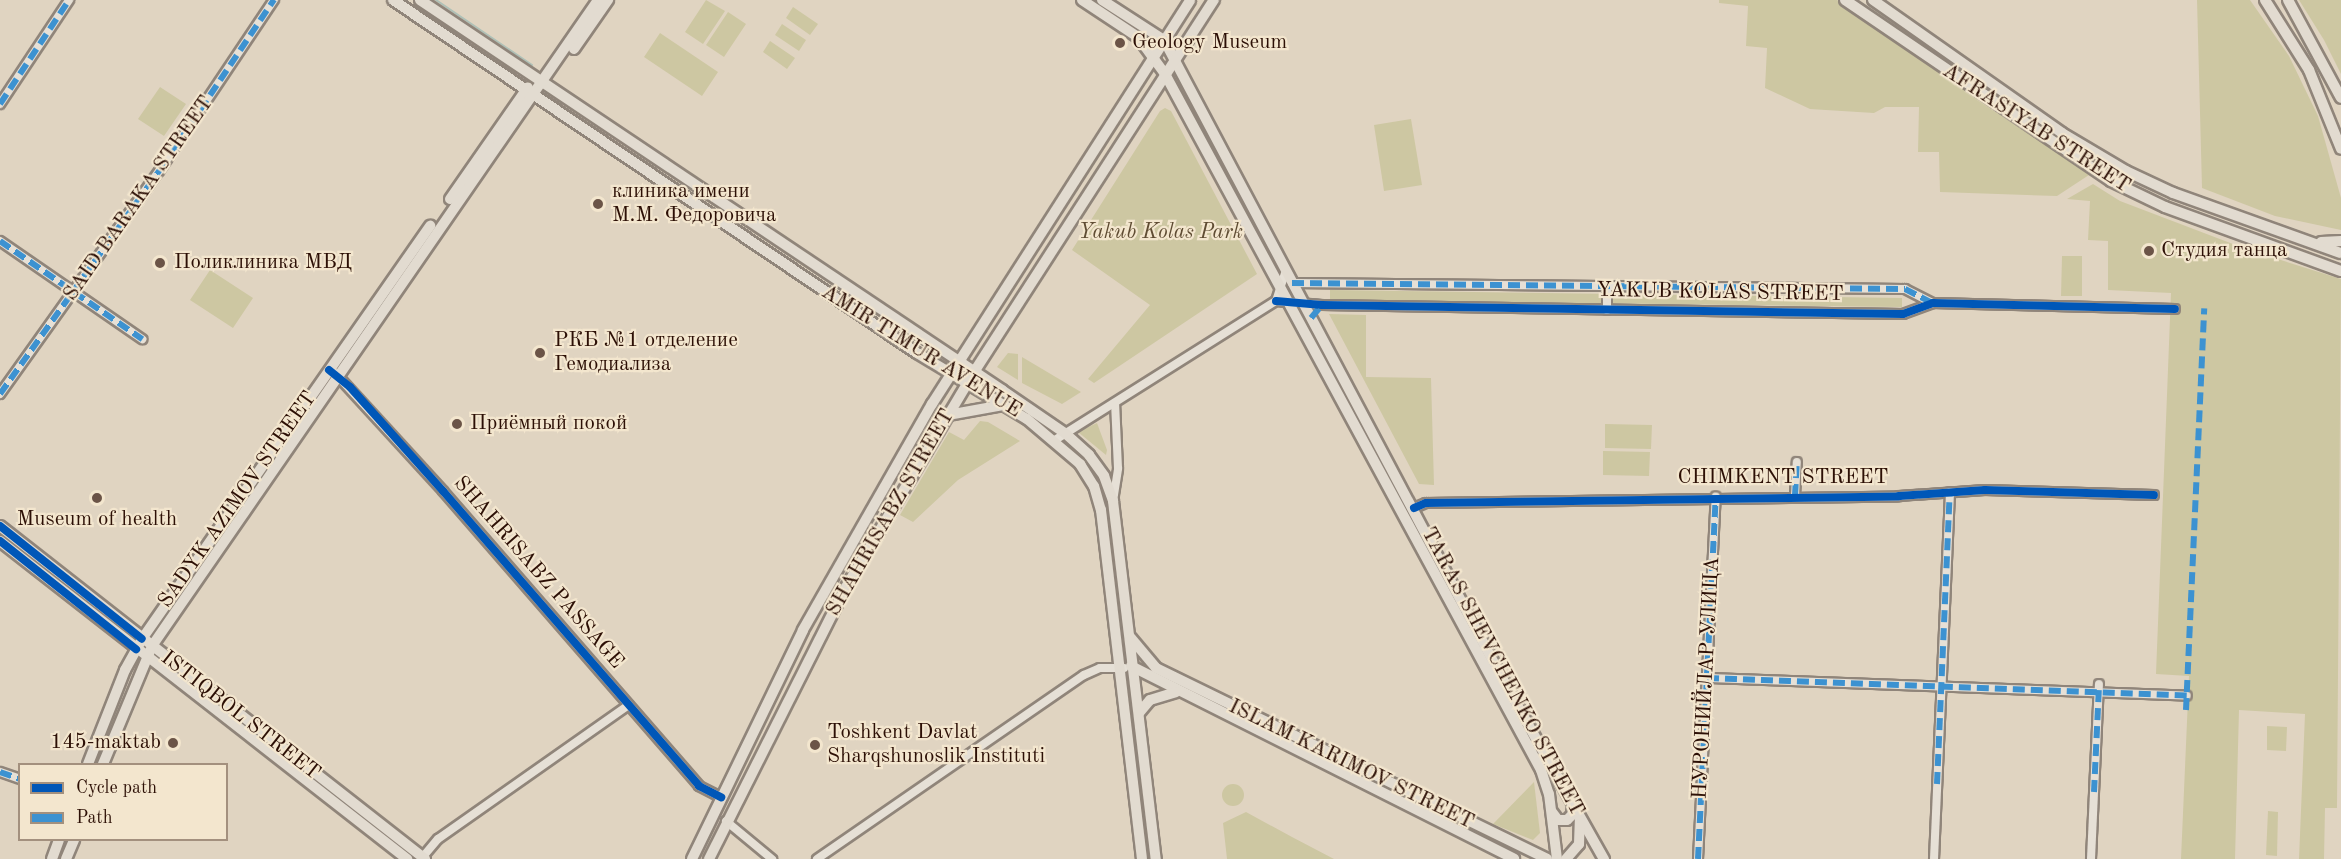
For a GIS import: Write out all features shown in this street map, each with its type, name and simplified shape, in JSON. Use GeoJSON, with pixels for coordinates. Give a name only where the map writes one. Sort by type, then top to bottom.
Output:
{"type":"FeatureCollection","features":[{"type":"Feature","properties":{"kind":"main road","name":"AMIR TIMUR AVENUE"},"geometry":{"type":"LineString","coordinates":[[393,0],[965,385],[1006,406],[1055,440],[1083,468],[1100,501],[1142,859]]}},
{"type":"Feature","properties":{"kind":"main road","name":"AMIR TIMUR AVENUE"},"geometry":{"type":"LineString","coordinates":[[420,0],[1066,434],[1098,465],[1113,501],[1156,859]]}},
{"type":"Feature","properties":{"kind":"main road"},"geometry":{"type":"LineString","coordinates":[[546,83],[598,0]]}},
{"type":"Feature","properties":{"kind":"main road"},"geometry":{"type":"LineString","coordinates":[[528,91],[546,83],[608,0]]}},
{"type":"Feature","properties":{"kind":"main road","name":"TARAS SHEVCHENKO STREET"},"geometry":{"type":"LineString","coordinates":[[1082,0],[1138,37],[1165,74],[1541,770],[1552,811],[1553,842],[1557,859]]}},
{"type":"Feature","properties":{"kind":"main road","name":"TARAS SHEVCHENKO STREET"},"geometry":{"type":"LineString","coordinates":[[1102,0],[1164,40],[1292,284],[1604,859]]}},
{"type":"Feature","properties":{"kind":"main road","name":"SHAHRISABZ STREET"},"geometry":{"type":"LineString","coordinates":[[692,859],[803,630],[950,375],[1190,0]]}},
{"type":"Feature","properties":{"kind":"main road","name":"SHAHRISABZ STREET"},"geometry":{"type":"LineString","coordinates":[[709,859],[838,601],[965,385],[1214,0]]}},
{"type":"Feature","properties":{"kind":"main road","name":"AFRASIYAB STREET"},"geometry":{"type":"LineString","coordinates":[[1845,0],[2111,181],[2166,207],[2341,271]]}},
{"type":"Feature","properties":{"kind":"main road","name":"AFRASIYAB STREET"},"geometry":{"type":"LineString","coordinates":[[1873,0],[2053,127],[2117,166],[2159,187],[2341,253]]}},
{"type":"Feature","properties":{"kind":"main road"},"geometry":{"type":"LineString","coordinates":[[2265,0],[2309,70],[2341,149]]}},
{"type":"Feature","properties":{"kind":"main road"},"geometry":{"type":"LineString","coordinates":[[2288,0],[2341,98]]}},
{"type":"Feature","properties":{"kind":"main road","name":"SADYK AZIMOV STREET"},"geometry":{"type":"LineString","coordinates":[[89,763],[142,639],[376,311],[528,91]]}},
{"type":"Feature","properties":{"kind":"main road"},"geometry":{"type":"LineString","coordinates":[[1152,94],[1167,94],[1181,103]]}},
{"type":"Feature","properties":{"kind":"main road"},"geometry":{"type":"LineString","coordinates":[[2304,240],[2341,241]]}},
{"type":"Feature","properties":{"kind":"main road"},"geometry":{"type":"LineString","coordinates":[[104,763],[152,646],[333,372]]}},
{"type":"Feature","properties":{"kind":"main road"},"geometry":{"type":"LineString","coordinates":[[948,415],[984,406],[1006,406]]}},
{"type":"Feature","properties":{"kind":"main road","name":"ISTIQBOL STREET"},"geometry":{"type":"LineString","coordinates":[[0,526],[423,858]]}},
{"type":"Feature","properties":{"kind":"main road","name":"ISTIQBOL STREET"},"geometry":{"type":"LineString","coordinates":[[0,541],[407,859]]}},
{"type":"Feature","properties":{"kind":"main road","name":"ISLAM KARIMOV STREET"},"geometry":{"type":"LineString","coordinates":[[1129,635],[1156,668]]}},
{"type":"Feature","properties":{"kind":"main road","name":"ISLAM KARIMOV STREET"},"geometry":{"type":"LineString","coordinates":[[1118,654],[1133,667],[1178,692],[1514,859]]}},
{"type":"Feature","properties":{"kind":"main road"},"geometry":{"type":"LineString","coordinates":[[1120,673],[1133,667]]}},
{"type":"Feature","properties":{"kind":"main road","name":"ISLAM KARIMOV STREET"},"geometry":{"type":"LineString","coordinates":[[1133,667],[1156,668],[1543,858]]}},
{"type":"Feature","properties":{"kind":"main road"},"geometry":{"type":"LineString","coordinates":[[1139,713],[1157,696],[1178,692]]}},
{"type":"Feature","properties":{"kind":"main road"},"geometry":{"type":"LineString","coordinates":[[1552,811],[1556,819],[1565,820],[1573,813],[1572,803]]}},
{"type":"Feature","properties":{"kind":"main road"},"geometry":{"type":"LineString","coordinates":[[1566,859],[1580,841],[1578,814]]}},
{"type":"Feature","properties":{"kind":"main road"},"geometry":{"type":"LineString","coordinates":[[52,859],[59,841]]}},
{"type":"Feature","properties":{"kind":"main road"},"geometry":{"type":"LineString","coordinates":[[66,859],[74,841]]}},
{"type":"Feature","properties":{"kind":"main road","name":"TARAS SHEVCHENKO STREET"},"geometry":{"type":"LineString","coordinates":[[1543,858],[1553,842]]}},
{"type":"Feature","properties":{"kind":"street"},"geometry":{"type":"LineString","coordinates":[[0,105],[69,0]]}},
{"type":"Feature","properties":{"kind":"street","name":"SAID BARAKA STREET"},"geometry":{"type":"LineString","coordinates":[[0,394],[75,292],[274,0]]}},
{"type":"Feature","properties":{"kind":"street"},"geometry":{"type":"LineString","coordinates":[[0,241],[142,339]]}},
{"type":"Feature","properties":{"kind":"street"},"geometry":{"type":"LineString","coordinates":[[1285,295],[1286,271]]}},
{"type":"Feature","properties":{"kind":"street","name":"YAKUB KOLAS STREET"},"geometry":{"type":"LineString","coordinates":[[1292,284],[1905,289],[1933,303]]}},
{"type":"Feature","properties":{"kind":"street"},"geometry":{"type":"LineString","coordinates":[[1607,286],[1607,310]]}},
{"type":"Feature","properties":{"kind":"street","name":"YAKUB KOLAS STREET"},"geometry":{"type":"LineString","coordinates":[[1066,434],[1285,295],[1302,302],[1322,305],[1607,310],[1903,314],[1933,303],[2175,309]]}},
{"type":"Feature","properties":{"kind":"street"},"geometry":{"type":"LineString","coordinates":[[1311,318],[1322,305]]}},
{"type":"Feature","properties":{"kind":"street","name":"SHAHRISABZ PASSAGE"},"geometry":{"type":"LineString","coordinates":[[333,372],[699,786],[721,797]]}},
{"type":"Feature","properties":{"kind":"street"},"geometry":{"type":"LineString","coordinates":[[1113,501],[1118,468],[1115,403]]}},
{"type":"Feature","properties":{"kind":"street"},"geometry":{"type":"LineString","coordinates":[[1055,440],[1066,434]]}},
{"type":"Feature","properties":{"kind":"street"},"geometry":{"type":"LineString","coordinates":[[1795,496],[1797,462]]}},
{"type":"Feature","properties":{"kind":"street","name":"CHIMKENT STREET"},"geometry":{"type":"LineString","coordinates":[[1414,508],[1425,503],[2021,490],[2154,495]]}},
{"type":"Feature","properties":{"kind":"street"},"geometry":{"type":"LineString","coordinates":[[1934,859],[1950,492]]}},
{"type":"Feature","properties":{"kind":"street","name":"НУРОНИЙЛАР УЛИЦА"},"geometry":{"type":"LineString","coordinates":[[1698,859],[1716,496]]}},
{"type":"Feature","properties":{"kind":"street"},"geometry":{"type":"LineString","coordinates":[[817,859],[1084,675],[1100,668],[1120,673]]}},
{"type":"Feature","properties":{"kind":"street"},"geometry":{"type":"LineString","coordinates":[[1707,678],[1942,687],[2099,688],[2187,696]]}},
{"type":"Feature","properties":{"kind":"street"},"geometry":{"type":"LineString","coordinates":[[2091,859],[2099,688]]}},
{"type":"Feature","properties":{"kind":"street"},"geometry":{"type":"LineString","coordinates":[[423,858],[438,839],[628,705]]}},
{"type":"Feature","properties":{"kind":"street"},"geometry":{"type":"LineString","coordinates":[[0,772],[18,778]]}},
{"type":"Feature","properties":{"kind":"street"},"geometry":{"type":"LineString","coordinates":[[726,821],[772,859]]}},
{"type":"Feature","properties":{"kind":"green space"},"geometry":{"type":"Polygon","coordinates":[[[706,0],[725,11],[703,44],[685,32],[706,0]]]}},
{"type":"Feature","properties":{"kind":"green space"},"geometry":{"type":"Polygon","coordinates":[[[1719,0],[1837,0],[2089,175],[2057,196],[1940,192],[1939,152],[1918,152],[1919,107],[1885,107],[1874,113],[1810,109],[1765,88],[1767,48],[1746,46],[1748,6],[1719,3],[1719,0]]]}},
{"type":"Feature","properties":{"kind":"green space"},"geometry":{"type":"Polygon","coordinates":[[[2197,0],[2250,0],[2289,56],[2318,116],[2341,198],[2341,230],[2275,216],[2202,188],[2197,0]]]}},
{"type":"Feature","properties":{"kind":"green space"},"geometry":{"type":"Polygon","coordinates":[[[2299,0],[2341,0],[2341,74],[2324,40],[2299,0]]]}},
{"type":"Feature","properties":{"kind":"green space"},"geometry":{"type":"Polygon","coordinates":[[[793,7],[818,24],[810,35],[786,18],[793,7]]]}},
{"type":"Feature","properties":{"kind":"green space"},"geometry":{"type":"Polygon","coordinates":[[[728,12],[746,24],[724,57],[706,45],[728,12]]]}},
{"type":"Feature","properties":{"kind":"green space"},"geometry":{"type":"Polygon","coordinates":[[[782,24],[806,40],[799,51],[775,35],[782,24]]]}},
{"type":"Feature","properties":{"kind":"green space"},"geometry":{"type":"Polygon","coordinates":[[[660,33],[718,72],[702,96],[644,57],[660,33]]]}},
{"type":"Feature","properties":{"kind":"green space"},"geometry":{"type":"Polygon","coordinates":[[[770,41],[795,58],[787,69],[763,52],[770,41]]]}},
{"type":"Feature","properties":{"kind":"green space"},"geometry":{"type":"Polygon","coordinates":[[[160,87],[186,104],[164,136],[138,119],[160,87]]]}},
{"type":"Feature","properties":{"kind":"green space","name":"Yakub Kolas Park"},"geometry":{"type":"Polygon","coordinates":[[[1165,108],[1171,111],[1257,274],[1094,383],[1088,379],[1150,305],[1072,250],[1160,111],[1165,108]]]}},
{"type":"Feature","properties":{"kind":"green space"},"geometry":{"type":"Polygon","coordinates":[[[1411,119],[1422,185],[1384,191],[1374,125],[1411,119]]]}},
{"type":"Feature","properties":{"kind":"green space"},"geometry":{"type":"Polygon","coordinates":[[[2093,184],[2120,201],[2246,249],[2341,279],[2337,808],[2325,808],[2324,859],[2299,859],[2305,714],[2239,710],[2235,859],[2181,859],[2189,676],[2156,674],[2171,293],[2108,290],[2108,241],[2088,240],[2090,201],[2067,199],[2093,184]]]}},
{"type":"Feature","properties":{"kind":"green space"},"geometry":{"type":"Polygon","coordinates":[[[2062,256],[2082,256],[2082,296],[2061,296],[2062,256]]]}},
{"type":"Feature","properties":{"kind":"green space"},"geometry":{"type":"Polygon","coordinates":[[[210,270],[253,298],[233,328],[190,300],[210,270]]]}},
{"type":"Feature","properties":{"kind":"green space"},"geometry":{"type":"Polygon","coordinates":[[[1330,290],[1902,298],[1902,307],[1330,300],[1330,290]]]}},
{"type":"Feature","properties":{"kind":"green space"},"geometry":{"type":"Polygon","coordinates":[[[1329,314],[1366,315],[1366,377],[1431,378],[1434,485],[1419,484],[1329,314]]]}},
{"type":"Feature","properties":{"kind":"green space"},"geometry":{"type":"Polygon","coordinates":[[[1008,353],[1018,354],[1018,380],[997,367],[1008,353]]]}},
{"type":"Feature","properties":{"kind":"green space"},"geometry":{"type":"Polygon","coordinates":[[[1022,357],[1081,392],[1062,404],[1022,383],[1022,357]]]}},
{"type":"Feature","properties":{"kind":"green space"},"geometry":{"type":"Polygon","coordinates":[[[980,421],[988,422],[1020,441],[958,480],[913,522],[900,515],[949,432],[964,440],[980,421]]]}},
{"type":"Feature","properties":{"kind":"green space"},"geometry":{"type":"Polygon","coordinates":[[[1097,423],[1107,450],[1106,455],[1078,432],[1097,423]]]}},
{"type":"Feature","properties":{"kind":"green space"},"geometry":{"type":"Polygon","coordinates":[[[1605,424],[1652,425],[1651,449],[1605,448],[1605,424]]]}},
{"type":"Feature","properties":{"kind":"green space"},"geometry":{"type":"Polygon","coordinates":[[[1603,451],[1650,452],[1649,476],[1603,475],[1603,451]]]}},
{"type":"Feature","properties":{"kind":"green space"},"geometry":{"type":"Polygon","coordinates":[[[2267,726],[2287,727],[2286,751],[2267,750],[2267,726]]]}},
{"type":"Feature","properties":{"kind":"green space"},"geometry":{"type":"Polygon","coordinates":[[[1534,782],[1540,833],[1533,840],[1493,824],[1534,782]]]}},
{"type":"Feature","properties":{"kind":"green space"},"geometry":{"type":"Polygon","coordinates":[[[1229,784],[1237,784],[1244,791],[1244,799],[1237,806],[1229,806],[1222,799],[1222,791],[1229,784]]]}},
{"type":"Feature","properties":{"kind":"green space"},"geometry":{"type":"Polygon","coordinates":[[[2268,811],[2278,812],[2277,856],[2266,855],[2268,811]]]}},
{"type":"Feature","properties":{"kind":"green space"},"geometry":{"type":"Polygon","coordinates":[[[1246,812],[1334,859],[1227,859],[1223,823],[1246,812]]]}},
{"type":"Feature","properties":{"kind":"waterway"},"geometry":{"type":"LineString","coordinates":[[436,0],[532,65]]}},
{"type":"Feature","properties":{"kind":"marked path"},"geometry":{"type":"LineString","coordinates":[[0,104],[69,0]]}},
{"type":"Feature","properties":{"kind":"marked path"},"geometry":{"type":"LineString","coordinates":[[0,394],[160,170],[274,0]]}},
{"type":"Feature","properties":{"kind":"marked path"},"geometry":{"type":"LineString","coordinates":[[0,241],[142,339]]}},
{"type":"Feature","properties":{"kind":"marked path"},"geometry":{"type":"LineString","coordinates":[[1292,283],[1905,289],[1933,303]]}},
{"type":"Feature","properties":{"kind":"marked path"},"geometry":{"type":"LineString","coordinates":[[1311,318],[1322,305]]}},
{"type":"Feature","properties":{"kind":"marked path"},"geometry":{"type":"LineString","coordinates":[[2186,710],[2204,308]]}},
{"type":"Feature","properties":{"kind":"marked path"},"geometry":{"type":"LineString","coordinates":[[1795,496],[1797,462]]}},
{"type":"Feature","properties":{"kind":"marked path"},"geometry":{"type":"LineString","coordinates":[[1937,784],[1950,492]]}},
{"type":"Feature","properties":{"kind":"marked path"},"geometry":{"type":"LineString","coordinates":[[1698,859],[1716,496]]}},
{"type":"Feature","properties":{"kind":"marked path"},"geometry":{"type":"LineString","coordinates":[[1707,678],[2187,696]]}},
{"type":"Feature","properties":{"kind":"marked path"},"geometry":{"type":"LineString","coordinates":[[2094,792],[2099,684]]}},
{"type":"Feature","properties":{"kind":"marked path"},"geometry":{"type":"LineString","coordinates":[[0,772],[18,778]]}},
{"type":"Feature","properties":{"kind":"cycle path"},"geometry":{"type":"LineString","coordinates":[[1276,301],[1322,305],[1903,314],[1933,303],[2175,309]]}},
{"type":"Feature","properties":{"kind":"cycle path"},"geometry":{"type":"LineString","coordinates":[[329,370],[350,387],[443,491],[699,786],[721,797]]}},
{"type":"Feature","properties":{"kind":"cycle path"},"geometry":{"type":"LineString","coordinates":[[1414,508],[1426,503],[1899,496],[1985,490],[2154,495]]}},
{"type":"Feature","properties":{"kind":"cycle path"},"geometry":{"type":"LineString","coordinates":[[0,526],[142,639]]}},
{"type":"Feature","properties":{"kind":"cycle path"},"geometry":{"type":"LineString","coordinates":[[0,541],[136,649]]}},
{"type":"Feature","properties":{"kind":"place","name":"Geology Museum"},"geometry":{"type":"Point","coordinates":[1120,43]}},
{"type":"Feature","properties":{"kind":"place","name":"клиника имени М.М. Федоровича"},"geometry":{"type":"Point","coordinates":[598,204]}},
{"type":"Feature","properties":{"kind":"place","name":"Студия танца"},"geometry":{"type":"Point","coordinates":[2149,251]}},
{"type":"Feature","properties":{"kind":"place","name":"Поликлиника МВД"},"geometry":{"type":"Point","coordinates":[160,263]}},
{"type":"Feature","properties":{"kind":"place","name":"РКБ №1 отделение Гемодиализа"},"geometry":{"type":"Point","coordinates":[540,353]}},
{"type":"Feature","properties":{"kind":"place","name":"Приёмный покой"},"geometry":{"type":"Point","coordinates":[457,424]}},
{"type":"Feature","properties":{"kind":"place","name":"Museum of health"},"geometry":{"type":"Point","coordinates":[97,498]}},
{"type":"Feature","properties":{"kind":"place","name":"145-maktab"},"geometry":{"type":"Point","coordinates":[173,743]}},
{"type":"Feature","properties":{"kind":"place","name":"Toshkent Davlat Sharqshunoslik Instituti"},"geometry":{"type":"Point","coordinates":[815,745]}}]}
